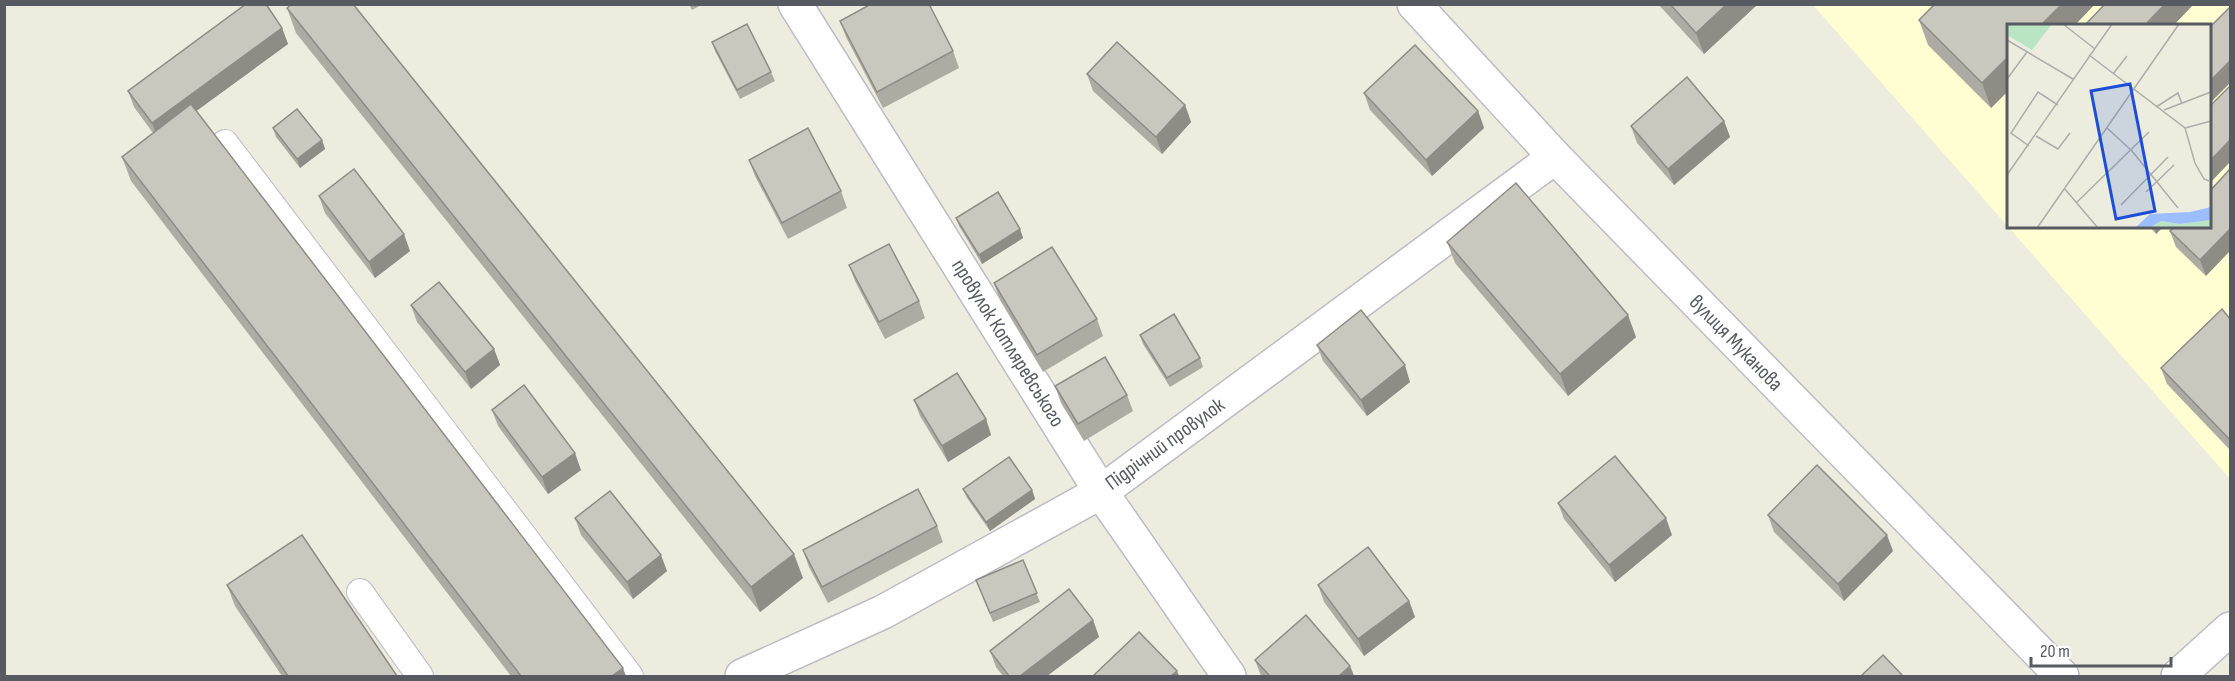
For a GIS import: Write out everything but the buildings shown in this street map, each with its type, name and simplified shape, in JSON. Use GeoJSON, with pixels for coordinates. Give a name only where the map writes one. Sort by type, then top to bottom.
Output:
{"type":"FeatureCollection","features":[{"type":"Feature","properties":{"kind":"street","name":"провулок Котляревського"},"geometry":{"type":"LineString","coordinates":[[795,4],[1101,492],[1229,676]]}},
{"type":"Feature","properties":{"kind":"street","name":"вулиця Муканова"},"geometry":{"type":"LineString","coordinates":[[1414,4],[1555,157],[2062,676]]}},
{"type":"Feature","properties":{"kind":"street","name":"Підрічний провулок"},"geometry":{"type":"LineString","coordinates":[[742,676],[883,612],[1101,492],[1555,157]]}},
{"type":"Feature","properties":{"kind":"street"},"geometry":{"type":"LineString","coordinates":[[2178,676],[2230,629]]}},
{"type":"Feature","properties":{"kind":"lane"},"geometry":{"type":"LineString","coordinates":[[225,143],[630,676]]}},
{"type":"Feature","properties":{"kind":"lane"},"geometry":{"type":"LineString","coordinates":[[360,592],[420,676]]}},
{"type":"Feature","properties":{"kind":"shaded area"},"geometry":{"type":"Polygon","coordinates":[[[1813,5],[2230,5],[2230,479],[2009,228],[2211,228],[2211,24],[2007,24],[2007,226],[1813,5]]]}}]}
